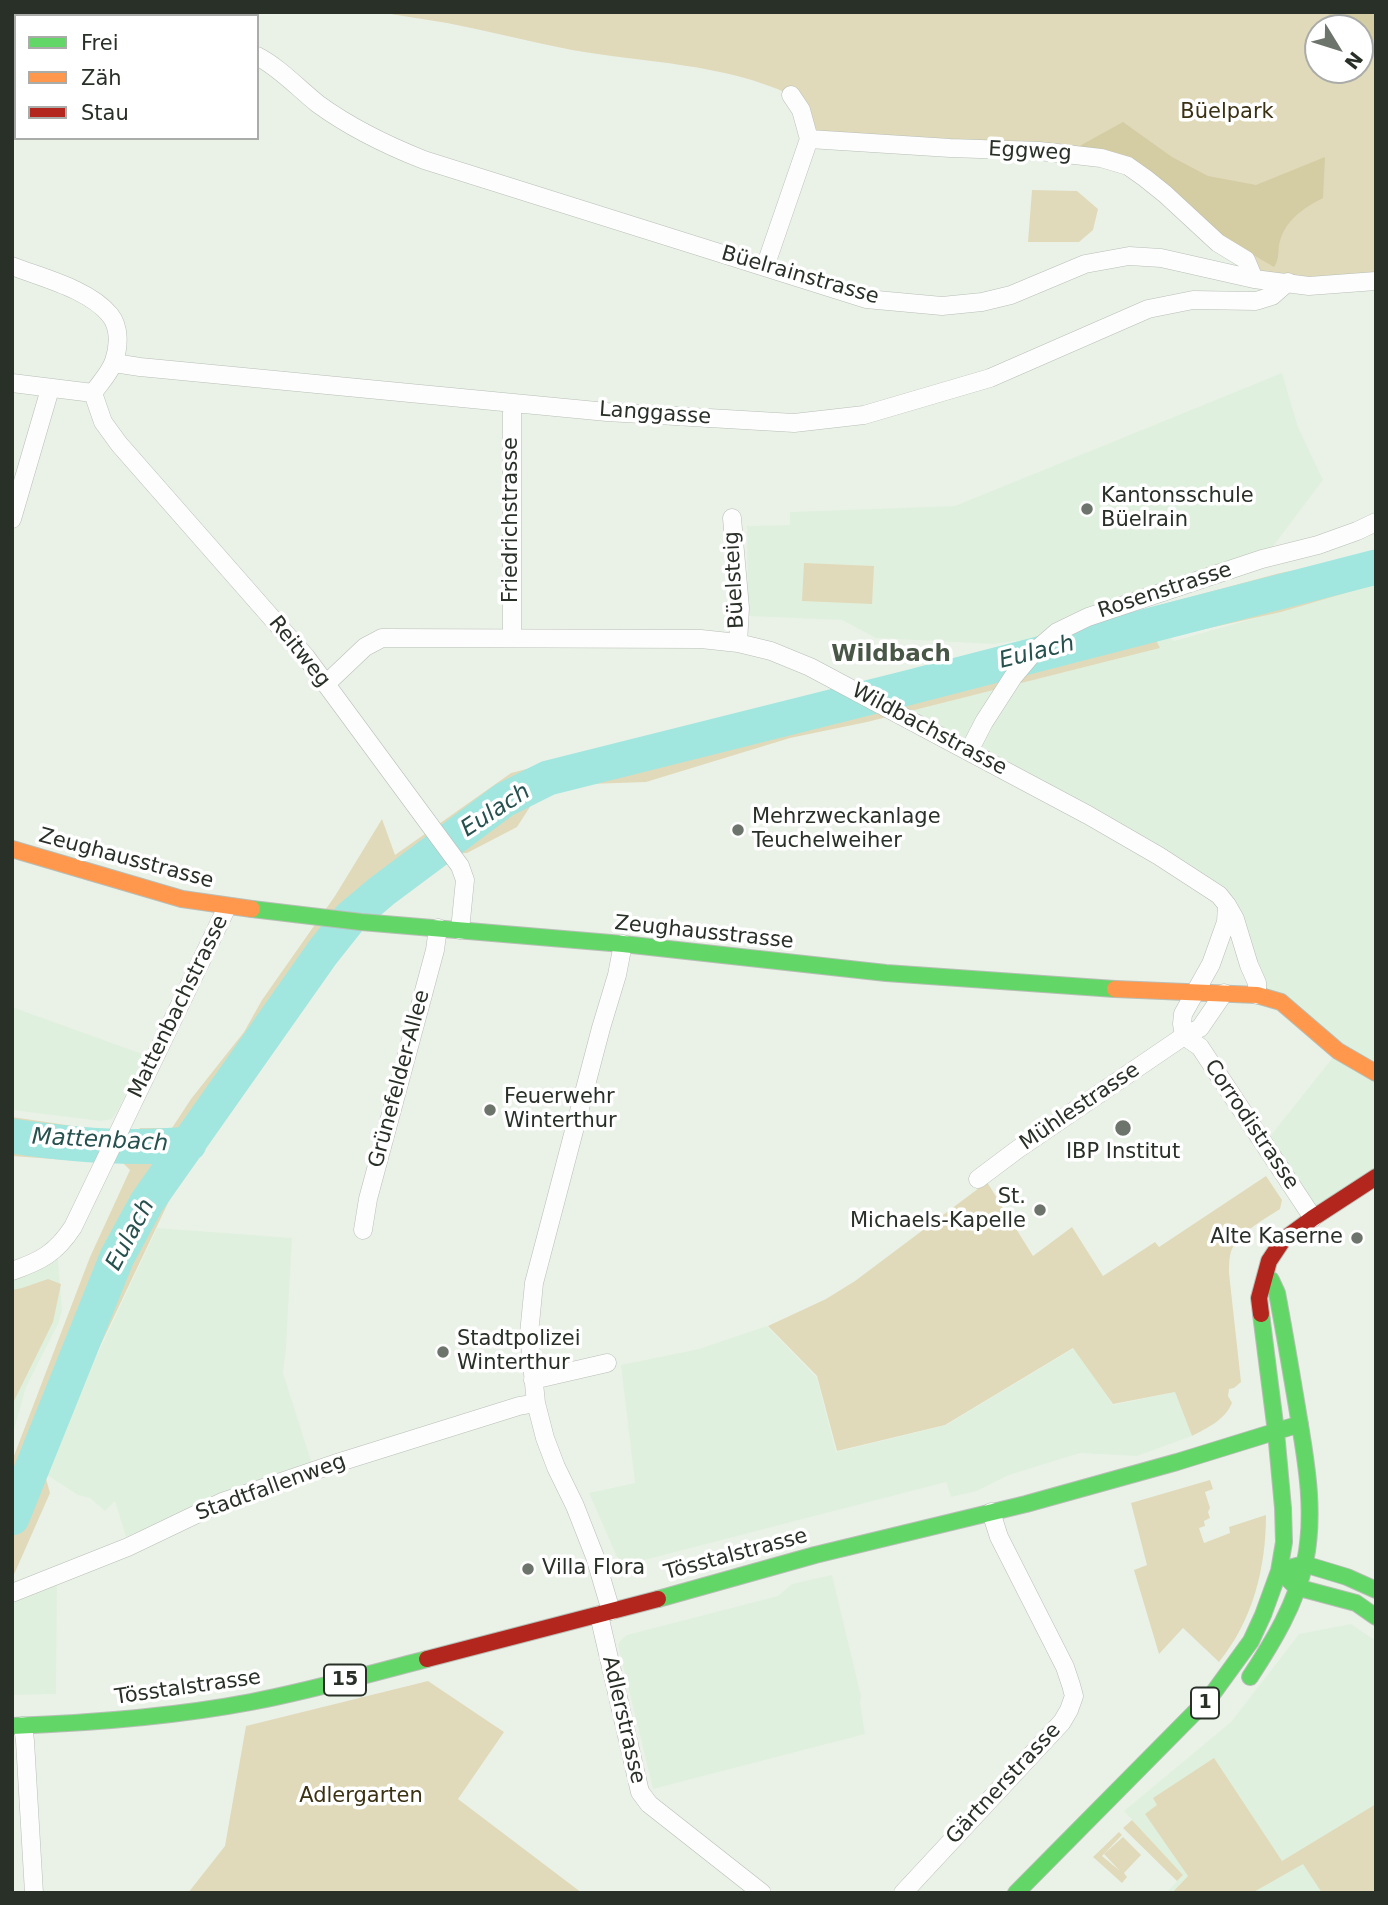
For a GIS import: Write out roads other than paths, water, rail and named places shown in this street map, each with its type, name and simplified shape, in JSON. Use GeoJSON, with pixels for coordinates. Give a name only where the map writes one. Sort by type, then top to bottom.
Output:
{"type":"FeatureCollection","features":[{"type":"Feature","properties":{"kind":"main road","name":"Zeughausstrasse"},"geometry":{"type":"LineString","coordinates":[[12,849],[182,900],[227,907],[361,922],[622,944],[886,973],[1256,995],[1281,1002],[1338,1051],[1376,1073]]}},
{"type":"Feature","properties":{"kind":"main road","name":"1"},"geometry":{"type":"LineString","coordinates":[[1016,1893],[1190,1719],[1233,1668],[1251,1641],[1279,1571],[1284,1542],[1276,1432],[1259,1298],[1269,1261],[1283,1240],[1376,1177]]}},
{"type":"Feature","properties":{"kind":"main road","name":"1"},"geometry":{"type":"LineString","coordinates":[[1241,1688],[1277,1635],[1304,1563],[1310,1525],[1308,1471],[1277,1293],[1267,1271]]}},
{"type":"Feature","properties":{"kind":"main road","name":"Tösstalstrasse"},"geometry":{"type":"LineString","coordinates":[[18,1726],[149,1717],[252,1702],[383,1671],[815,1555],[991,1512],[1177,1462],[1300,1424]]}},
{"type":"Feature","properties":{"kind":"main road"},"geometry":{"type":"LineString","coordinates":[[1376,1590],[1304,1563],[1279,1571],[1296,1587],[1356,1604],[1376,1617]]}},
{"type":"Feature","properties":{"kind":"main road","name":"1"},"geometry":{"type":"LineString","coordinates":[[1097,1811],[1185,1744]]}},
{"type":"Feature","properties":{"kind":"street","name":"Büelrainstrasse"},"geometry":{"type":"LineString","coordinates":[[259,58],[344,122],[384,144],[424,160],[866,299],[942,306],[982,302],[1011,295],[1085,264],[1129,256],[1161,258],[1254,279],[1310,286],[1376,281]]}},
{"type":"Feature","properties":{"kind":"street"},"geometry":{"type":"LineString","coordinates":[[765,267],[809,139],[801,110],[791,95]]}},
{"type":"Feature","properties":{"kind":"street","name":"Eggweg"},"geometry":{"type":"LineString","coordinates":[[809,139],[1040,151],[1101,158],[1128,166],[1218,243],[1246,260],[1254,279]]}},
{"type":"Feature","properties":{"kind":"street"},"geometry":{"type":"LineString","coordinates":[[12,266],[72,289],[97,303],[111,316],[119,338],[114,363],[93,393],[12,383]]}},
{"type":"Feature","properties":{"kind":"street","name":"Langgasse"},"geometry":{"type":"LineString","coordinates":[[114,363],[607,411],[794,422],[864,415],[990,378],[1148,309],[1193,300],[1256,301],[1272,296],[1288,282]]}},
{"type":"Feature","properties":{"kind":"street"},"geometry":{"type":"LineString","coordinates":[[12,519],[50,389]]}},
{"type":"Feature","properties":{"kind":"street","name":"Reitweg"},"geometry":{"type":"LineString","coordinates":[[93,393],[103,422],[119,444],[306,657],[460,866],[465,880],[460,930]]}},
{"type":"Feature","properties":{"kind":"street","name":"Friedrichstrasse"},"geometry":{"type":"LineString","coordinates":[[512,402],[512,638]]}},
{"type":"Feature","properties":{"kind":"street","name":"Büelsteig"},"geometry":{"type":"LineString","coordinates":[[732,518],[740,608],[738,643]]}},
{"type":"Feature","properties":{"kind":"street","name":"Rosenstrasse"},"geometry":{"type":"LineString","coordinates":[[969,751],[1013,677],[1057,632],[1088,617],[1262,559],[1318,545],[1376,522]]}},
{"type":"Feature","properties":{"kind":"street","name":"Wildbachstrasse"},"geometry":{"type":"LineString","coordinates":[[326,684],[365,646],[382,638],[701,639],[738,643],[771,651],[810,667],[1088,815],[1219,895],[1234,919],[1257,983],[1256,995]]}},
{"type":"Feature","properties":{"kind":"street"},"geometry":{"type":"LineString","coordinates":[[1212,964],[1226,922],[1227,905]]}},
{"type":"Feature","properties":{"kind":"street","name":"Mattenbachstrasse"},"geometry":{"type":"LineString","coordinates":[[12,1271],[45,1258],[73,1227],[227,907]]}},
{"type":"Feature","properties":{"kind":"street","name":"Grünefelder-Allee"},"geometry":{"type":"LineString","coordinates":[[363,1230],[368,1199],[435,950],[438,928]]}},
{"type":"Feature","properties":{"kind":"street","name":"Adlerstrasse"},"geometry":{"type":"LineString","coordinates":[[622,944],[617,975],[534,1283],[529,1334],[536,1403],[545,1438],[595,1557],[640,1792],[649,1804],[762,1893]]}},
{"type":"Feature","properties":{"kind":"street"},"geometry":{"type":"LineString","coordinates":[[1184,1036],[1183,1014],[1219,953],[1233,949],[1241,954],[1249,965]]}},
{"type":"Feature","properties":{"kind":"street","name":"Mühlestrasse"},"geometry":{"type":"LineString","coordinates":[[978,1179],[1184,1036],[1200,1028],[1224,993]]}},
{"type":"Feature","properties":{"kind":"street","name":"Corrodistrasse"},"geometry":{"type":"LineString","coordinates":[[1184,1036],[1200,1047],[1313,1218]]}},
{"type":"Feature","properties":{"kind":"street"},"geometry":{"type":"LineString","coordinates":[[533,1380],[607,1363]]}},
{"type":"Feature","properties":{"kind":"street","name":"Stadtfallenweg"},"geometry":{"type":"LineString","coordinates":[[12,1593],[128,1547],[222,1502],[340,1462],[536,1403]]}},
{"type":"Feature","properties":{"kind":"street","name":"Gärtnerstrasse"},"geometry":{"type":"LineString","coordinates":[[903,1893],[1062,1722],[1074,1696],[1065,1667],[999,1537],[991,1512]]}},
{"type":"Feature","properties":{"kind":"street"},"geometry":{"type":"LineString","coordinates":[[18,1726],[26,1741],[34,1893]]}},
{"type":"Feature","properties":{"kind":"waterway","name":"Eulach"},"geometry":{"type":"LineString","coordinates":[[12,1518],[117,1257],[147,1202],[323,952],[350,918],[504,800],[548,778],[1376,567]]}},
{"type":"Feature","properties":{"kind":"waterway","name":"Mattenbach"},"geometry":{"type":"LineString","coordinates":[[12,1136],[100,1146],[189,1144]]}},
{"type":"Feature","properties":{"kind":"place","name":"Kantonsschule Büelrain"},"geometry":{"type":"Point","coordinates":[1087,509]}},
{"type":"Feature","properties":{"kind":"place","name":"Mehrzweckanlage Teuchelweiher"},"geometry":{"type":"Point","coordinates":[738,830]}},
{"type":"Feature","properties":{"kind":"place","name":"Feuerwehr Winterthur"},"geometry":{"type":"Point","coordinates":[490,1110]}},
{"type":"Feature","properties":{"kind":"place","name":"IBP Institut"},"geometry":{"type":"Point","coordinates":[1123,1128]}},
{"type":"Feature","properties":{"kind":"place","name":"St. Michaels-Kapelle"},"geometry":{"type":"Point","coordinates":[1040,1210]}},
{"type":"Feature","properties":{"kind":"place","name":"Alte Kaserne"},"geometry":{"type":"Point","coordinates":[1357,1238]}},
{"type":"Feature","properties":{"kind":"place","name":"Stadtpolizei Winterthur"},"geometry":{"type":"Point","coordinates":[443,1352]}},
{"type":"Feature","properties":{"kind":"place","name":"Villa Flora"},"geometry":{"type":"Point","coordinates":[528,1569]}},
{"type":"Feature","properties":{"kind":"district","name":"Wildbach"},"geometry":{"type":"Point","coordinates":[891,655]}},
{"type":"Feature","properties":{"kind":"park label","name":"Büelpark"},"geometry":{"type":"Point","coordinates":[1227,113]}},
{"type":"Feature","properties":{"kind":"park label","name":"Adlergarten"},"geometry":{"type":"Point","coordinates":[361,1797]}}]}
